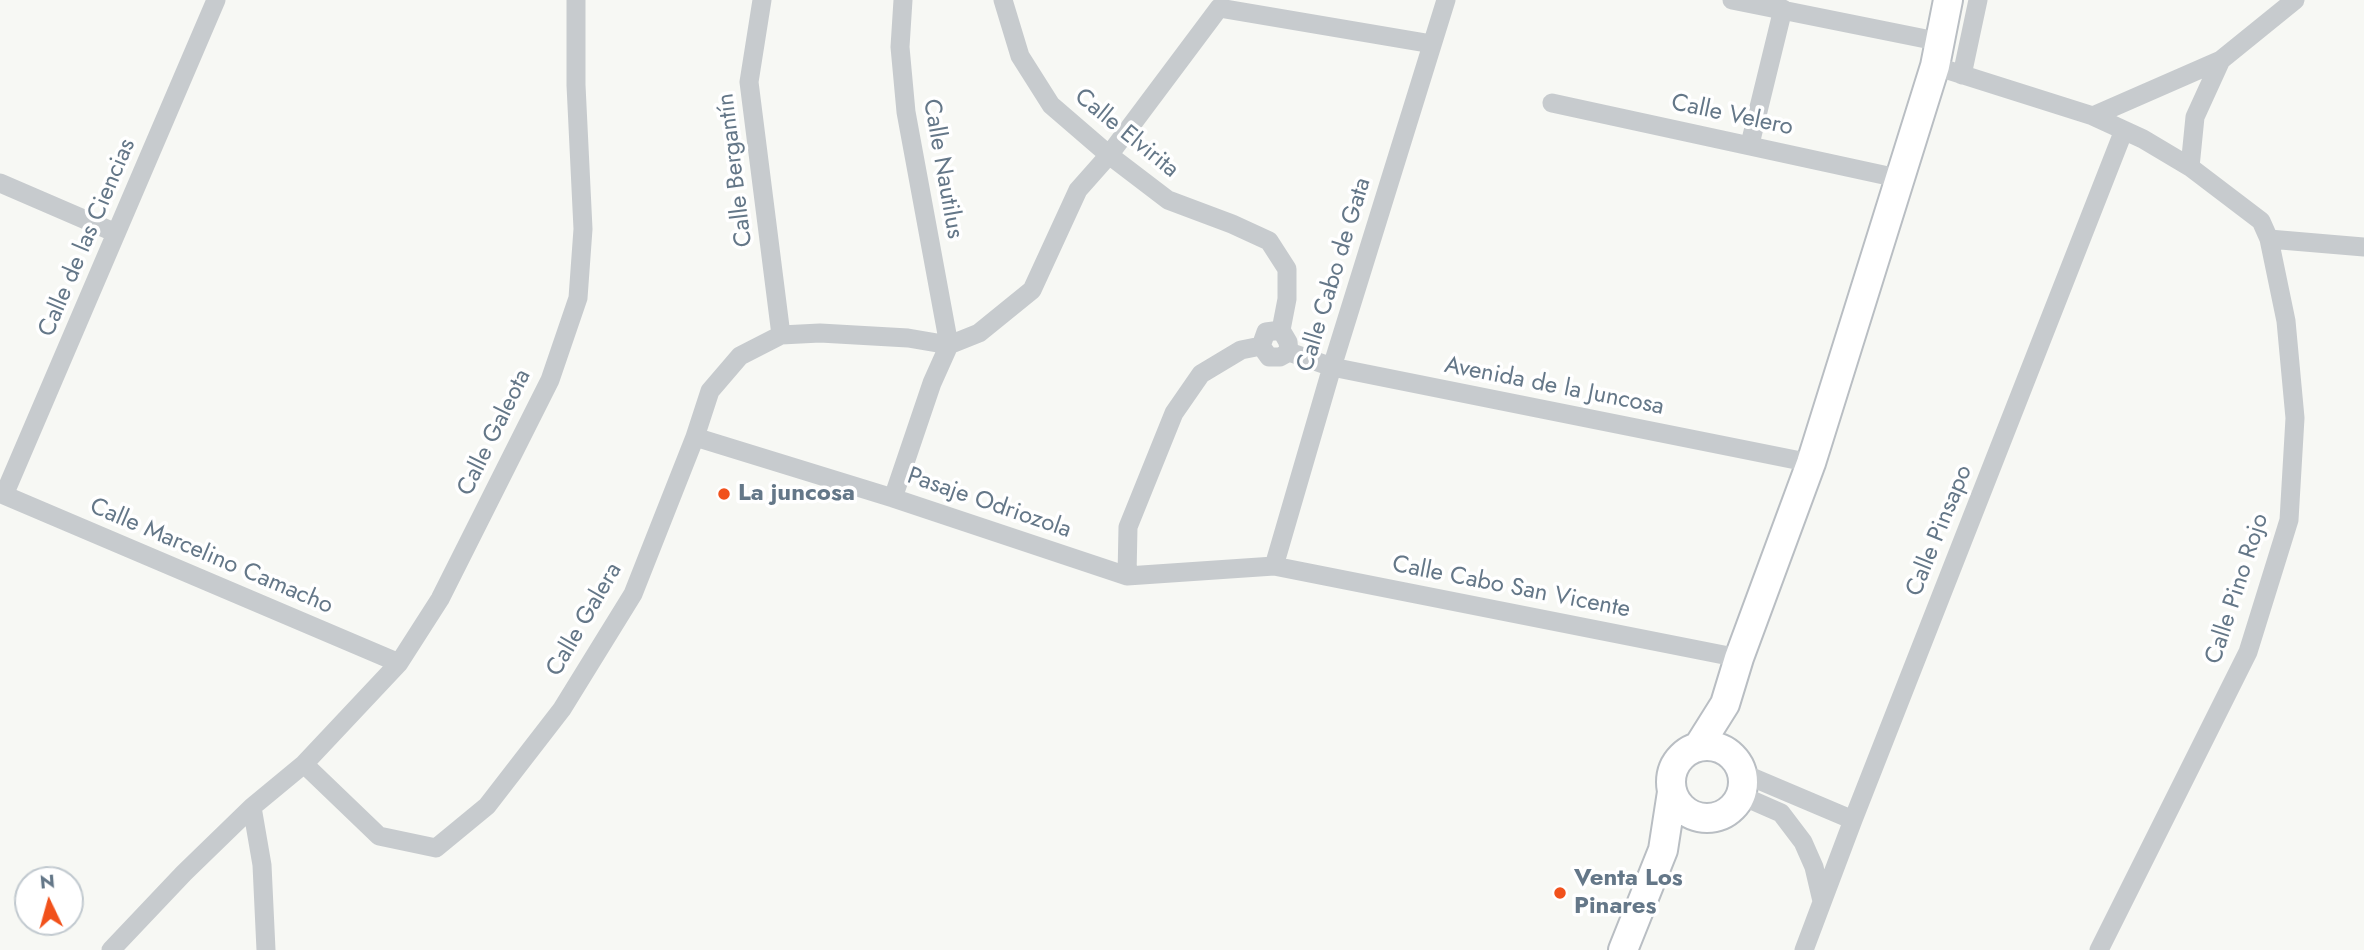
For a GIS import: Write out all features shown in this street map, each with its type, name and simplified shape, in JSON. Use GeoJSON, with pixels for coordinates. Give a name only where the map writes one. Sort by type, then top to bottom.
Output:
{"type":"FeatureCollection","features":[{"type":"Feature","properties":{"kind":"street","name":"Calle de las Ciencias"},"geometry":{"type":"LineString","coordinates":[[4,495],[216,0]]}},
{"type":"Feature","properties":{"kind":"street","name":"Calle Galeota"},"geometry":{"type":"LineString","coordinates":[[111,950],[251,807],[304,764],[399,663],[440,599],[550,380],[578,298],[583,229],[576,85],[576,0]]}},
{"type":"Feature","properties":{"kind":"street","name":"Calle Bergantín"},"geometry":{"type":"LineString","coordinates":[[762,0],[749,82],[782,335]]}},
{"type":"Feature","properties":{"kind":"street","name":"Calle Nautilus"},"geometry":{"type":"LineString","coordinates":[[903,0],[900,47],[906,112],[949,345]]}},
{"type":"Feature","properties":{"kind":"street","name":"Calle Elvirita"},"geometry":{"type":"LineString","coordinates":[[1003,0],[1020,56],[1051,105],[1109,155],[1168,200],[1269,241],[1287,269],[1287,299],[1281,330]]}},
{"type":"Feature","properties":{"kind":"street","name":"Calle Cabo de Gata"},"geometry":{"type":"LineString","coordinates":[[1274,566],[1332,367],[1446,0]]}},
{"type":"Feature","properties":{"kind":"street","name":"Calle Pino Rojo"},"geometry":{"type":"LineString","coordinates":[[1732,0],[1783,9],[1946,61],[2094,116],[2190,167],[2261,221],[2269,239],[2287,321],[2295,418],[2289,520],[2248,652],[2099,950]]}},
{"type":"Feature","properties":{"kind":"street"},"geometry":{"type":"LineString","coordinates":[[1946,61],[1948,0]]}},
{"type":"Feature","properties":{"kind":"street"},"geometry":{"type":"LineString","coordinates":[[1698,747],[1725,704],[1739,658],[1811,463],[1902,178],[1946,61],[1978,0]]}},
{"type":"Feature","properties":{"kind":"street"},"geometry":{"type":"LineString","coordinates":[[2094,116],[2221,60],[2295,0]]}},
{"type":"Feature","properties":{"kind":"street"},"geometry":{"type":"LineString","coordinates":[[893,498],[932,383],[949,345],[979,333],[1032,290],[1078,190],[1109,155],[1219,8],[1239,6],[1432,44]]}},
{"type":"Feature","properties":{"kind":"street"},"geometry":{"type":"LineString","coordinates":[[1750,144],[1783,9]]}},
{"type":"Feature","properties":{"kind":"street"},"geometry":{"type":"LineString","coordinates":[[2190,167],[2196,117],[2221,60]]}},
{"type":"Feature","properties":{"kind":"street","name":"Calle Velero"},"geometry":{"type":"LineString","coordinates":[[1552,103],[1902,178]]}},
{"type":"Feature","properties":{"kind":"street","name":"Calle Pinsapo"},"geometry":{"type":"LineString","coordinates":[[1804,950],[2124,131]]}},
{"type":"Feature","properties":{"kind":"street"},"geometry":{"type":"LineString","coordinates":[[0,183],[116,233]]}},
{"type":"Feature","properties":{"kind":"street"},"geometry":{"type":"LineString","coordinates":[[2269,239],[2364,247]]}},
{"type":"Feature","properties":{"kind":"street"},"geometry":{"type":"LineString","coordinates":[[1281,330],[1288,342],[1289,352],[1280,357],[1269,358],[1261,346],[1266,332],[1281,330]]}},
{"type":"Feature","properties":{"kind":"street","name":"Calle Galera"},"geometry":{"type":"LineString","coordinates":[[304,764],[379,836],[436,848],[487,806],[562,709],[633,594],[695,437],[710,391],[740,356],[782,335],[820,333],[908,338],[949,345]]}},
{"type":"Feature","properties":{"kind":"street"},"geometry":{"type":"LineString","coordinates":[[1127,576],[1128,527],[1174,413],[1201,374],[1241,350],[1261,346]]}},
{"type":"Feature","properties":{"kind":"street","name":"Avenida de la Juncosa"},"geometry":{"type":"LineString","coordinates":[[1289,352],[1332,367],[1811,463]]}},
{"type":"Feature","properties":{"kind":"street","name":"Pasaje Odriozola"},"geometry":{"type":"LineString","coordinates":[[695,437],[893,498],[1127,576],[1274,566]]}},
{"type":"Feature","properties":{"kind":"street","name":"Calle Marcelino Camacho"},"geometry":{"type":"LineString","coordinates":[[4,495],[399,663]]}},
{"type":"Feature","properties":{"kind":"street","name":"Calle Cabo San Vicente"},"geometry":{"type":"LineString","coordinates":[[1274,566],[1739,658]]}},
{"type":"Feature","properties":{"kind":"street"},"geometry":{"type":"LineString","coordinates":[[1663,850],[1734,805],[1740,776],[1725,704]]}},
{"type":"Feature","properties":{"kind":"street"},"geometry":{"type":"LineString","coordinates":[[1713,818],[1700,818],[1685,811],[1676,802],[1672,792],[1672,770],[1686,752],[1698,747],[1718,748],[1728,752],[1740,776],[1781,813],[1803,842],[1814,867],[1822,901]]}},
{"type":"Feature","properties":{"kind":"street"},"geometry":{"type":"LineString","coordinates":[[1740,776],[1853,820]]}},
{"type":"Feature","properties":{"kind":"street"},"geometry":{"type":"LineString","coordinates":[[1623,950],[1663,850],[1672,792]]}},
{"type":"Feature","properties":{"kind":"street"},"geometry":{"type":"LineString","coordinates":[[251,807],[262,865],[266,950]]}},
{"type":"Feature","properties":{"kind":"place","name":"La juncosa"},"geometry":{"type":"Point","coordinates":[724,494]}},
{"type":"Feature","properties":{"kind":"place","name":"Venta Los Pinares"},"geometry":{"type":"Point","coordinates":[1560,893]}}]}
